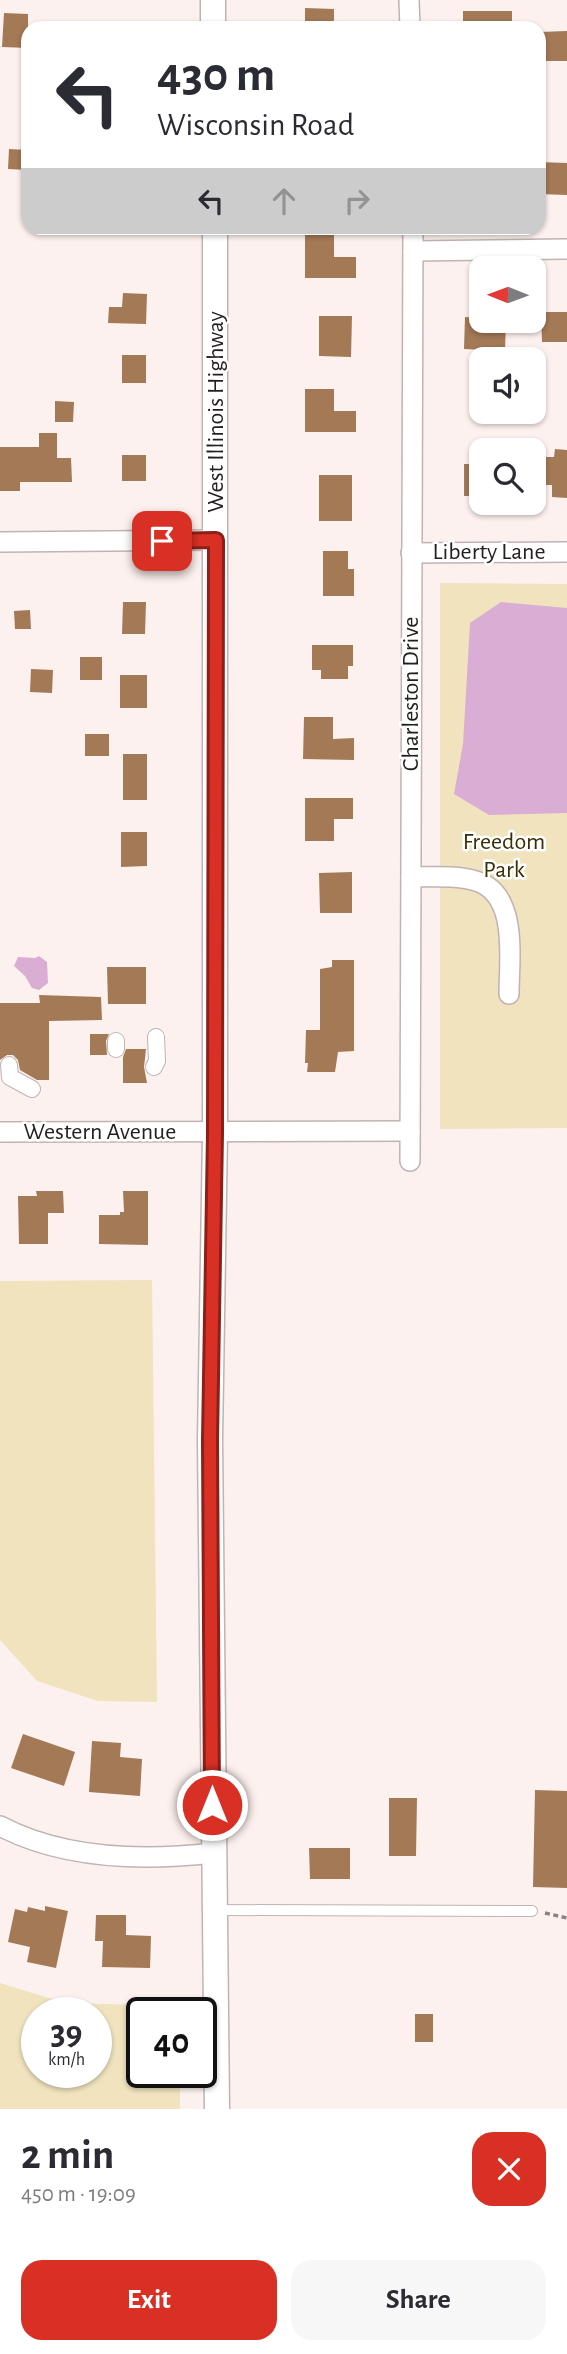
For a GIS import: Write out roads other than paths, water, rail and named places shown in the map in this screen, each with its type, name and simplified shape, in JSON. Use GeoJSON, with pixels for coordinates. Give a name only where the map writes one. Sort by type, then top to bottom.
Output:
{"type":"FeatureCollection","features":[{"type":"Feature","properties":{"kind":"street"},"geometry":{"type":"LineString","coordinates":[[213,0],[213,21]]}},
{"type":"Feature","properties":{"kind":"street"},"geometry":{"type":"LineString","coordinates":[[409,0],[410,21]]}},
{"type":"Feature","properties":{"kind":"street","name":"West Illinois Highway"},"geometry":{"type":"LineString","coordinates":[[215,235],[215,1133],[210,1440],[217,2109]]}},
{"type":"Feature","properties":{"kind":"street","name":"Charleston Drive"},"geometry":{"type":"LineString","coordinates":[[410,1161],[413,235]]}},
{"type":"Feature","properties":{"kind":"street"},"geometry":{"type":"LineString","coordinates":[[413,251],[567,249]]}},
{"type":"Feature","properties":{"kind":"street"},"geometry":{"type":"LineString","coordinates":[[0,542],[216,540]]}},
{"type":"Feature","properties":{"kind":"street","name":"Liberty Lane"},"geometry":{"type":"LineString","coordinates":[[411,553],[567,552]]}},
{"type":"Feature","properties":{"kind":"street"},"geometry":{"type":"LineString","coordinates":[[411,877],[453,877],[479,882],[498,896],[509,921],[509,993]]}},
{"type":"Feature","properties":{"kind":"street"},"geometry":{"type":"LineString","coordinates":[[153,1067],[157,1061],[156,1037]]}},
{"type":"Feature","properties":{"kind":"street"},"geometry":{"type":"LineString","coordinates":[[9,1065],[10,1077],[32,1089]]}},
{"type":"Feature","properties":{"kind":"street","name":"Western Avenue"},"geometry":{"type":"LineString","coordinates":[[0,1132],[410,1131]]}},
{"type":"Feature","properties":{"kind":"street"},"geometry":{"type":"LineString","coordinates":[[0,1826],[50,1844],[89,1852],[130,1856],[213,1853]]}},
{"type":"Feature","properties":{"kind":"lane"},"geometry":{"type":"LineString","coordinates":[[215,1910],[532,1910]]}},
{"type":"Feature","properties":{"kind":"park label","name":"Freedom Park"},"geometry":{"type":"Point","coordinates":[504,856]}}]}
